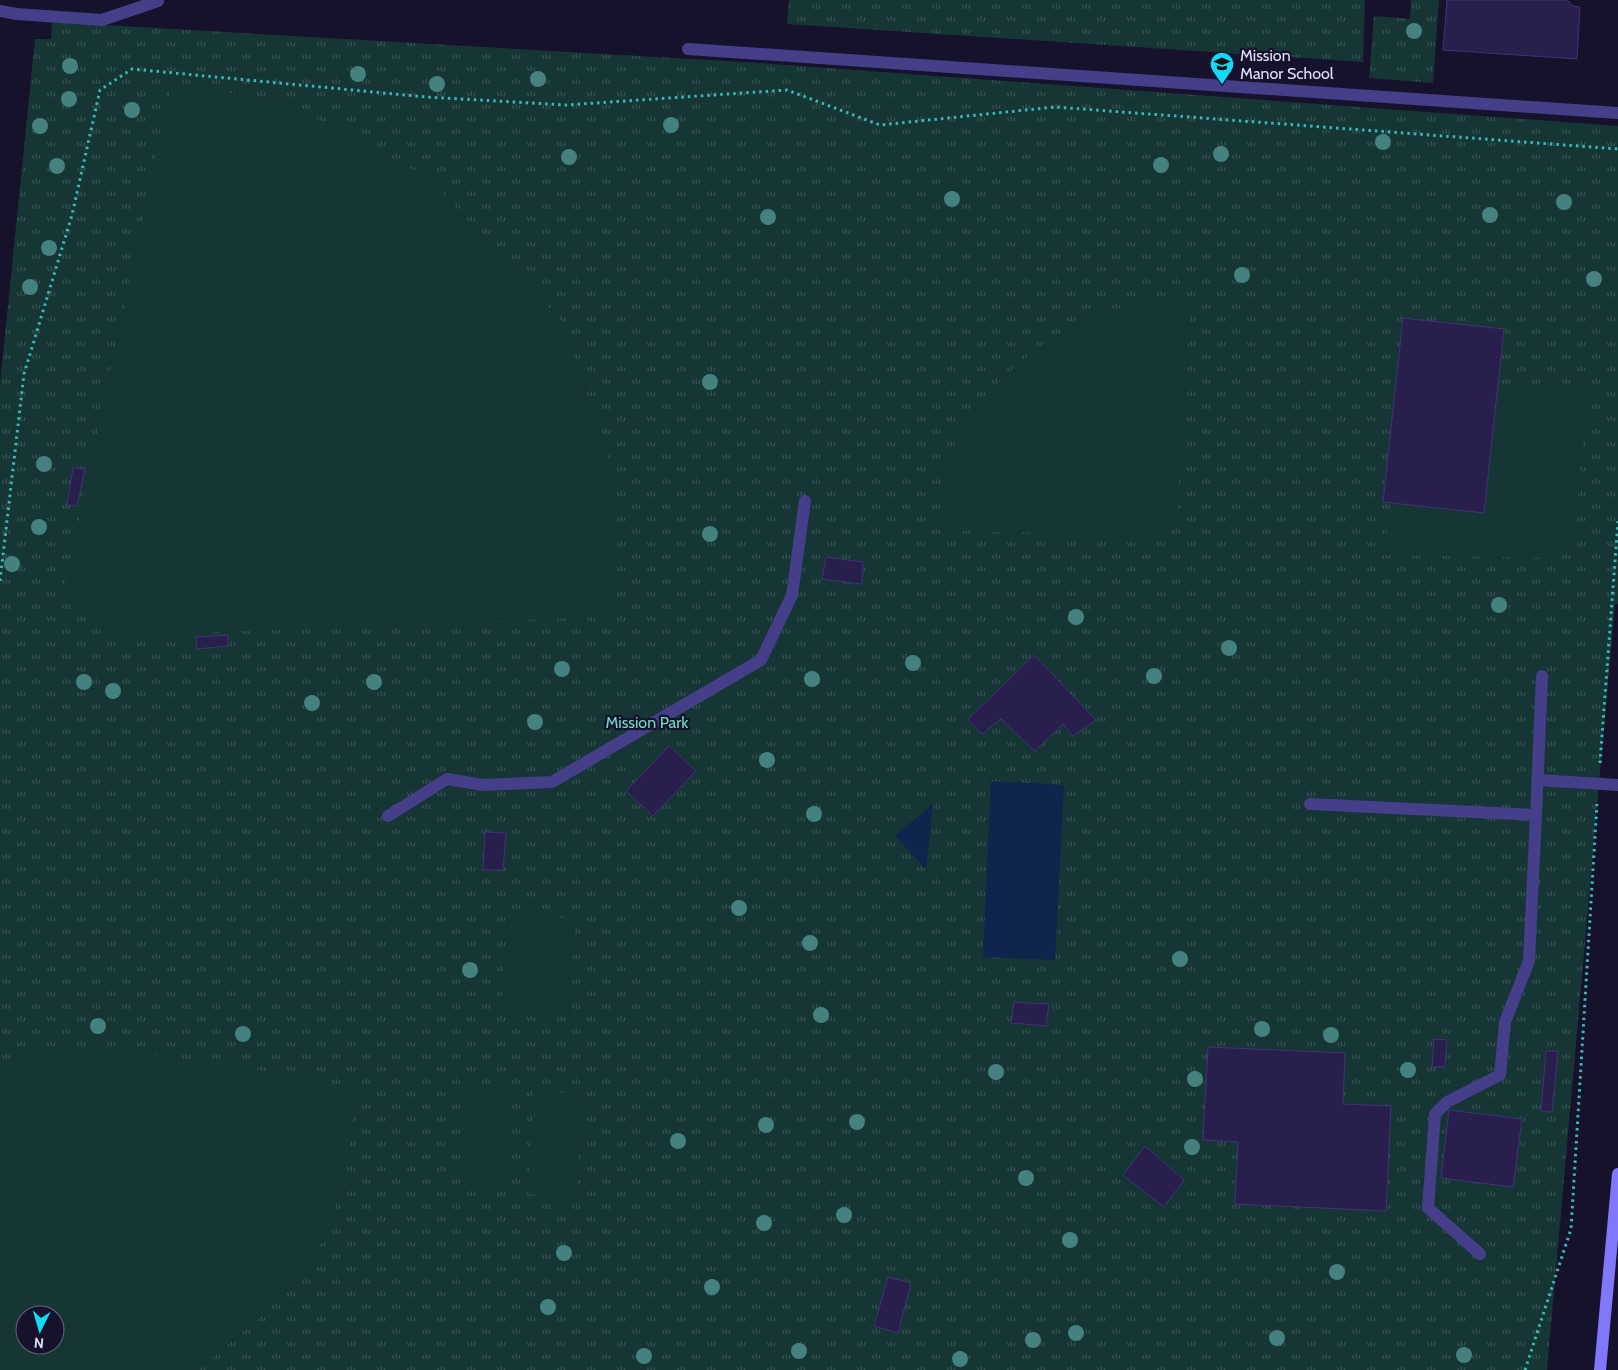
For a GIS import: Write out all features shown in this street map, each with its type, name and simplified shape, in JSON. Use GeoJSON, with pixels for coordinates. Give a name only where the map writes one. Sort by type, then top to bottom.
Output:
{"type":"FeatureCollection","features":[{"type":"Feature","properties":{"kind":"street"},"geometry":{"type":"LineString","coordinates":[[1600,1370],[1618,1174]]}},
{"type":"Feature","properties":{"kind":"lane"},"geometry":{"type":"LineString","coordinates":[[0,11],[102,20],[158,1]]}},
{"type":"Feature","properties":{"kind":"lane"},"geometry":{"type":"LineString","coordinates":[[688,50],[1618,112]]}},
{"type":"Feature","properties":{"kind":"lane"},"geometry":{"type":"LineString","coordinates":[[388,816],[447,779],[483,785],[552,782],[761,660],[792,595],[805,501]]}},
{"type":"Feature","properties":{"kind":"lane"},"geometry":{"type":"LineString","coordinates":[[1480,1254],[1428,1208],[1435,1114],[1447,1102],[1500,1075],[1505,1022],[1528,962],[1542,676]]}},
{"type":"Feature","properties":{"kind":"lane"},"geometry":{"type":"LineString","coordinates":[[1538,780],[1618,786]]}},
{"type":"Feature","properties":{"kind":"lane"},"geometry":{"type":"LineString","coordinates":[[1310,804],[1536,815]]}},
{"type":"Feature","properties":{"kind":"path"},"geometry":{"type":"LineString","coordinates":[[0,581],[24,374],[72,215],[100,90],[132,69],[426,97],[566,105],[787,90],[880,125],[1056,107],[1618,150]]}},
{"type":"Feature","properties":{"kind":"path"},"geometry":{"type":"LineString","coordinates":[[1525,1370],[1571,1229],[1598,784],[1618,521]]}},
{"type":"Feature","properties":{"kind":"green space"},"geometry":{"type":"Polygon","coordinates":[[[789,0],[1365,0],[1363,62],[787,24],[789,0]]]}},
{"type":"Feature","properties":{"kind":"green space"},"geometry":{"type":"Polygon","coordinates":[[[1411,0],[1439,0],[1433,83],[1369,78],[1374,16],[1410,19],[1411,0]]]}},
{"type":"Feature","properties":{"kind":"green space","name":"Mission Park"},"geometry":{"type":"Polygon","coordinates":[[[52,22],[760,63],[1618,126],[1618,604],[1615,604],[1547,1370],[0,1370],[0,385],[35,39],[51,39],[52,22]]]}},
{"type":"Feature","properties":{"kind":"green space"},"geometry":{"type":"Polygon","coordinates":[[[172,81],[291,105],[427,177],[561,320],[614,474],[615,616],[119,636],[64,590],[172,81]]]}},
{"type":"Feature","properties":{"kind":"green space"},"geometry":{"type":"Polygon","coordinates":[[[1191,300],[1176,525],[1161,536],[938,530],[943,478],[960,429],[990,390],[1033,351],[1082,319],[1144,301],[1191,300]]]}},
{"type":"Feature","properties":{"kind":"green space"},"geometry":{"type":"Polygon","coordinates":[[[1536,384],[1578,386],[1589,389],[1572,547],[1558,558],[1385,555],[1387,522],[1396,485],[1490,389],[1536,384]]]}},
{"type":"Feature","properties":{"kind":"green space"},"geometry":{"type":"Polygon","coordinates":[[[507,914],[575,919],[569,1016],[502,1013],[507,914]]]}},
{"type":"Feature","properties":{"kind":"green space"},"geometry":{"type":"Polygon","coordinates":[[[47,1047],[123,1050],[246,1068],[356,1088],[350,1144],[329,1234],[260,1317],[198,1370],[0,1370],[0,1065],[47,1047]]]}},
{"type":"Feature","properties":{"kind":"green space"},"geometry":{"type":"Polygon","coordinates":[[[466,1088],[513,1090],[508,1192],[461,1189],[466,1088]]]}},
{"type":"Feature","properties":{"kind":"green space"},"geometry":{"type":"Polygon","coordinates":[[[534,1091],[582,1094],[576,1197],[528,1194],[534,1091]]]}},
{"type":"Feature","properties":{"kind":"water"},"geometry":{"type":"Polygon","coordinates":[[[991,781],[1064,785],[1055,960],[983,957],[991,781]]]}},
{"type":"Feature","properties":{"kind":"water"},"geometry":{"type":"Polygon","coordinates":[[[933,804],[926,869],[895,836],[933,804]]]}},
{"type":"Feature","properties":{"kind":"building"},"geometry":{"type":"Polygon","coordinates":[[[1447,0],[1567,0],[1573,6],[1580,7],[1577,59],[1443,50],[1447,0]]]}},
{"type":"Feature","properties":{"kind":"building"},"geometry":{"type":"Polygon","coordinates":[[[1403,318],[1504,329],[1484,513],[1383,502],[1403,318]]]}},
{"type":"Feature","properties":{"kind":"building"},"geometry":{"type":"Polygon","coordinates":[[[73,468],[85,469],[77,506],[67,505],[73,468]]]}},
{"type":"Feature","properties":{"kind":"building"},"geometry":{"type":"Polygon","coordinates":[[[826,557],[863,562],[862,584],[822,579],[826,557]]]}},
{"type":"Feature","properties":{"kind":"building"},"geometry":{"type":"Polygon","coordinates":[[[228,635],[228,646],[197,649],[196,637],[228,635]]]}},
{"type":"Feature","properties":{"kind":"building"},"geometry":{"type":"Polygon","coordinates":[[[1034,655],[1096,720],[1073,736],[1063,724],[1035,751],[1001,719],[982,734],[968,719],[1034,655]]]}},
{"type":"Feature","properties":{"kind":"building"},"geometry":{"type":"Polygon","coordinates":[[[669,746],[696,771],[653,816],[626,791],[669,746]]]}},
{"type":"Feature","properties":{"kind":"building"},"geometry":{"type":"Polygon","coordinates":[[[485,832],[506,833],[503,870],[483,870],[485,832]]]}},
{"type":"Feature","properties":{"kind":"building"},"geometry":{"type":"Polygon","coordinates":[[[1014,1002],[1049,1004],[1046,1026],[1011,1023],[1014,1002]]]}},
{"type":"Feature","properties":{"kind":"building"},"geometry":{"type":"Polygon","coordinates":[[[1434,1039],[1447,1040],[1445,1067],[1432,1067],[1434,1039]]]}},
{"type":"Feature","properties":{"kind":"building"},"geometry":{"type":"Polygon","coordinates":[[[1208,1047],[1345,1053],[1343,1104],[1391,1106],[1386,1211],[1235,1204],[1238,1142],[1203,1140],[1208,1047]]]}},
{"type":"Feature","properties":{"kind":"building"},"geometry":{"type":"Polygon","coordinates":[[[1546,1051],[1558,1051],[1552,1112],[1541,1111],[1546,1051]]]}},
{"type":"Feature","properties":{"kind":"building"},"geometry":{"type":"Polygon","coordinates":[[[1449,1110],[1522,1119],[1513,1187],[1441,1178],[1449,1110]]]}},
{"type":"Feature","properties":{"kind":"building"},"geometry":{"type":"Polygon","coordinates":[[[1145,1146],[1184,1180],[1164,1207],[1123,1175],[1145,1146]]]}},
{"type":"Feature","properties":{"kind":"building"},"geometry":{"type":"Polygon","coordinates":[[[888,1277],[911,1283],[898,1333],[874,1326],[888,1277]]]}},
{"type":"Feature","properties":{"kind":"place","name":"Mission Manor School"},"geometry":{"type":"Point","coordinates":[1222,85]}}]}
